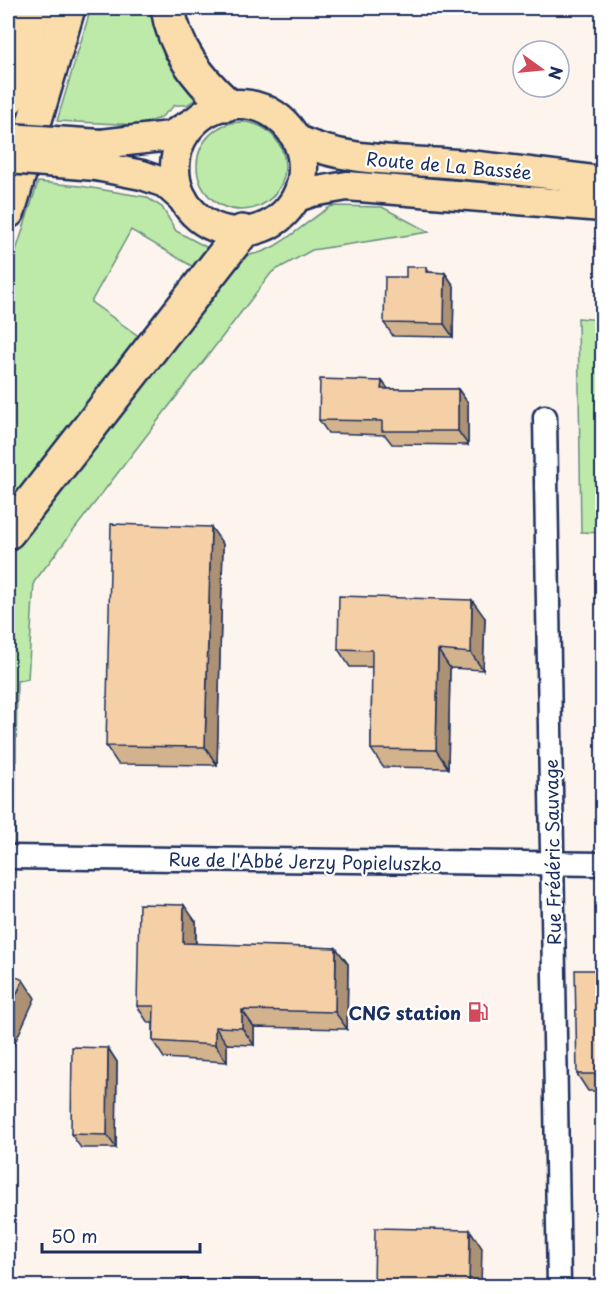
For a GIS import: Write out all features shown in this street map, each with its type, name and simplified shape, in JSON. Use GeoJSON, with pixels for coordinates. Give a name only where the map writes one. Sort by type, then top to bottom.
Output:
{"type":"FeatureCollection","features":[{"type":"Feature","properties":{"kind":"highway"},"geometry":{"type":"LineString","coordinates":[[8,98],[34,8]]}},
{"type":"Feature","properties":{"kind":"highway"},"geometry":{"type":"LineString","coordinates":[[8,211],[68,8]]}},
{"type":"Feature","properties":{"kind":"highway"},"geometry":{"type":"LineString","coordinates":[[168,8],[176,38],[186,58],[200,80],[226,104]]}},
{"type":"Feature","properties":{"kind":"highway"},"geometry":{"type":"LineString","coordinates":[[8,532],[242,232]]}},
{"type":"Feature","properties":{"kind":"main road"},"geometry":{"type":"LineString","coordinates":[[8,138],[98,155],[165,183],[183,199],[194,213],[208,224],[224,231],[255,230],[274,222],[290,209],[297,197],[304,169],[298,140],[286,122],[269,110],[248,103],[226,104],[201,116],[170,136],[98,155],[8,159]]}},
{"type":"Feature","properties":{"kind":"main road"},"geometry":{"type":"LineString","coordinates":[[183,199],[175,169],[176,153],[192,123]]}},
{"type":"Feature","properties":{"kind":"main road","name":"Route de La Bassée"},"geometry":{"type":"LineString","coordinates":[[298,140],[318,149],[361,158],[457,164],[603,181]]}},
{"type":"Feature","properties":{"kind":"main road","name":"Route de La Bassée"},"geometry":{"type":"LineString","coordinates":[[297,197],[347,186],[603,207]]}},
{"type":"Feature","properties":{"kind":"street","name":"Rue Frédéric Sauvage"},"geometry":{"type":"LineString","coordinates":[[545,417],[559,1287]]}},
{"type":"Feature","properties":{"kind":"street","name":"Rue de l'Abbé Jerzy Popieluszko"},"geometry":{"type":"LineString","coordinates":[[8,857],[603,864]]}},
{"type":"Feature","properties":{"kind":"green space"},"geometry":{"type":"Polygon","coordinates":[[[91,8],[157,8],[206,93],[187,105],[175,105],[160,118],[139,125],[57,121],[91,8]]]}},
{"type":"Feature","properties":{"kind":"green space"},"geometry":{"type":"Polygon","coordinates":[[[241,122],[266,129],[278,141],[285,166],[278,191],[266,203],[241,210],[216,203],[204,191],[197,166],[204,141],[216,129],[241,122]]]}},
{"type":"Feature","properties":{"kind":"green space"},"geometry":{"type":"Polygon","coordinates":[[[38,182],[80,186],[146,197],[162,207],[176,231],[210,249],[195,268],[131,230],[91,302],[144,340],[8,509],[8,276],[38,182]]]}},
{"type":"Feature","properties":{"kind":"green space"},"geometry":{"type":"Polygon","coordinates":[[[332,206],[382,207],[429,232],[312,250],[272,272],[34,582],[28,679],[17,681],[15,843],[8,843],[8,554],[240,256],[266,250],[332,206]]]}},
{"type":"Feature","properties":{"kind":"green space"},"geometry":{"type":"Polygon","coordinates":[[[578,318],[602,320],[602,533],[581,532],[578,318]]]}},
{"type":"Feature","properties":{"kind":"building"},"geometry":{"type":"Polygon","coordinates":[[[406,267],[426,267],[426,272],[445,273],[444,324],[384,323],[385,277],[406,277],[406,267]]]}},
{"type":"Feature","properties":{"kind":"building"},"geometry":{"type":"Polygon","coordinates":[[[320,379],[382,381],[381,389],[458,389],[458,431],[382,431],[382,421],[319,420],[320,379]]]}},
{"type":"Feature","properties":{"kind":"building"},"geometry":{"type":"Polygon","coordinates":[[[111,524],[211,527],[205,747],[106,746],[111,524]]]}},
{"type":"Feature","properties":{"kind":"building"},"geometry":{"type":"Polygon","coordinates":[[[339,596],[472,600],[471,653],[438,650],[436,750],[371,749],[372,650],[338,649],[339,596]]]}},
{"type":"Feature","properties":{"kind":"building"},"geometry":{"type":"Polygon","coordinates":[[[139,904],[184,905],[183,943],[336,948],[335,1012],[242,1010],[242,1028],[215,1027],[215,1045],[153,1041],[154,1006],[137,1006],[139,904]]]}},
{"type":"Feature","properties":{"kind":"building"},"geometry":{"type":"Polygon","coordinates":[[[575,970],[603,970],[603,1074],[577,1074],[575,970]]]}},
{"type":"Feature","properties":{"kind":"building"},"geometry":{"type":"Polygon","coordinates":[[[8,973],[23,980],[8,1013],[8,973]]]}},
{"type":"Feature","properties":{"kind":"building"},"geometry":{"type":"Polygon","coordinates":[[[72,1047],[108,1048],[107,1135],[71,1134],[72,1047]]]}},
{"type":"Feature","properties":{"kind":"building"},"geometry":{"type":"Polygon","coordinates":[[[375,1228],[470,1230],[469,1287],[374,1287],[375,1228]]]}},
{"type":"Feature","properties":{"kind":"building"},"geometry":{"type":"Polygon","coordinates":[[[181,1279],[270,1280],[269,1287],[181,1287],[181,1279]]]}},
{"type":"Feature","properties":{"kind":"place","name":"CNG station"},"geometry":{"type":"Point","coordinates":[478,1012]}}]}
